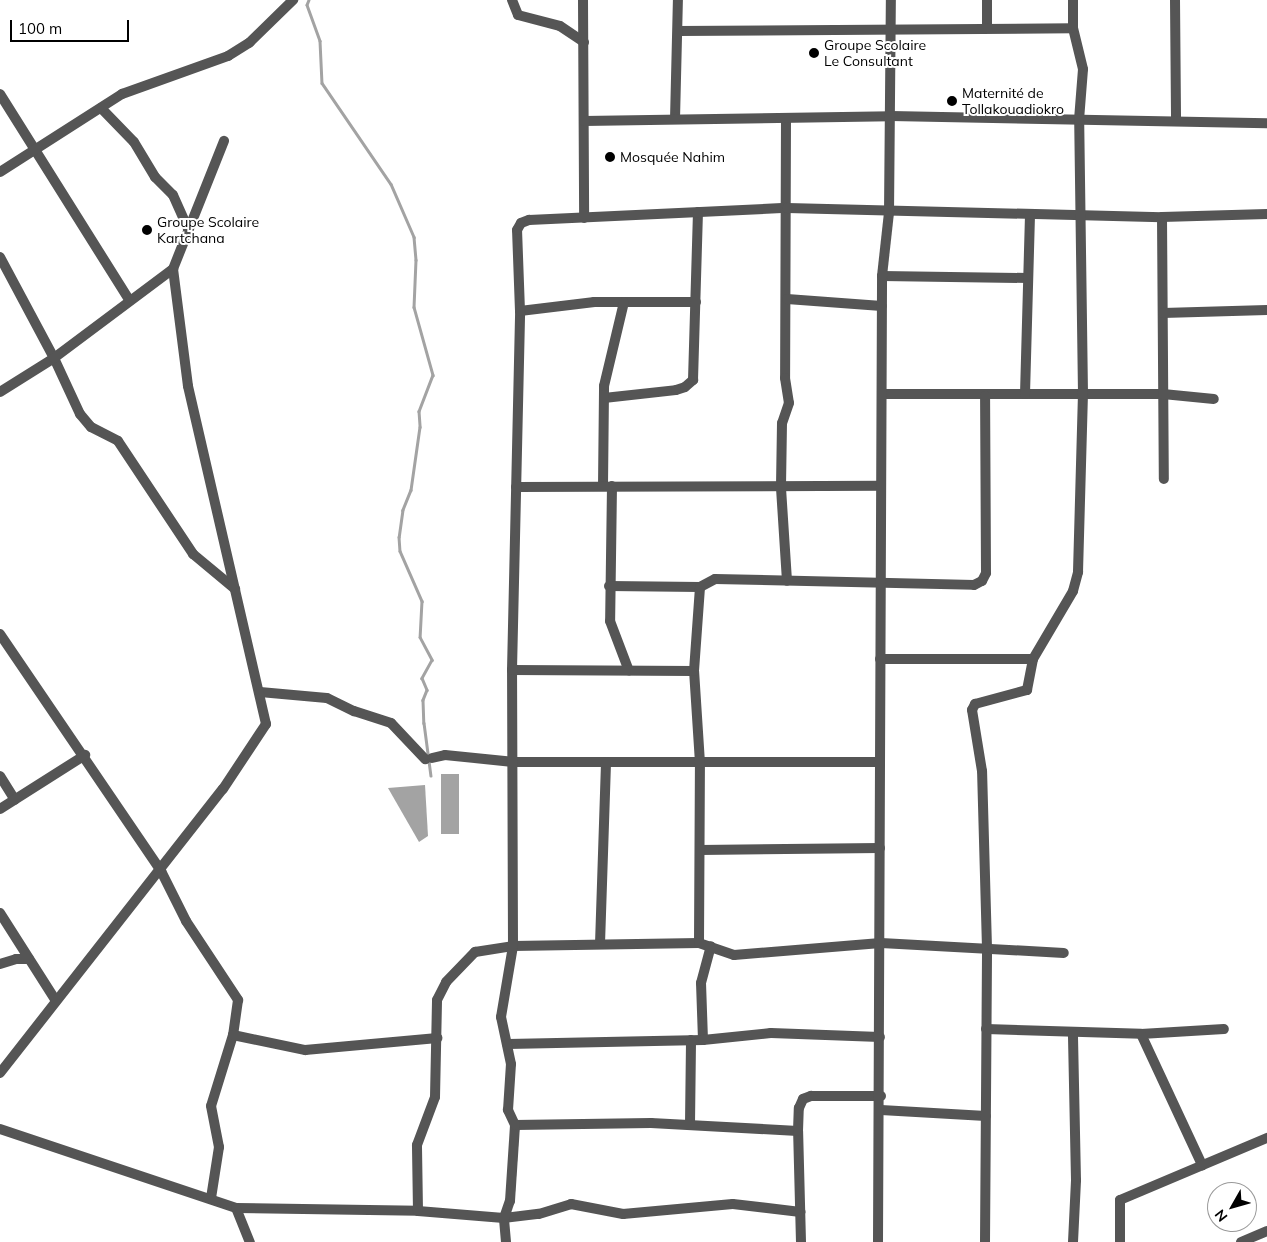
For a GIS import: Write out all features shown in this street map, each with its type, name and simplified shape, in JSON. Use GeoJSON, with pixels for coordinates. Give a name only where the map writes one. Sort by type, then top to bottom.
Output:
{"type":"FeatureCollection","features":[{"type":"Feature","properties":{"kind":"street"},"geometry":{"type":"LineString","coordinates":[[0,172],[101,108],[145,84],[228,56],[249,43],[293,0]]}},
{"type":"Feature","properties":{"kind":"street"},"geometry":{"type":"LineString","coordinates":[[512,0],[518,15],[560,26],[584,42]]}},
{"type":"Feature","properties":{"kind":"street"},"geometry":{"type":"LineString","coordinates":[[584,0],[584,218]]}},
{"type":"Feature","properties":{"kind":"street"},"geometry":{"type":"LineString","coordinates":[[675,119],[678,0]]}},
{"type":"Feature","properties":{"kind":"street"},"geometry":{"type":"LineString","coordinates":[[878,1242],[881,1110],[880,581],[884,394],[882,276],[889,213],[891,0]]}},
{"type":"Feature","properties":{"kind":"street"},"geometry":{"type":"LineString","coordinates":[[987,27],[988,0]]}},
{"type":"Feature","properties":{"kind":"street"},"geometry":{"type":"LineString","coordinates":[[985,1242],[987,948],[982,771],[972,710],[975,704],[984,700],[1026,692],[1034,659],[1073,591],[1078,572],[1082,394],[1079,216],[1080,120],[1083,69],[1073,28],[1073,0]]}},
{"type":"Feature","properties":{"kind":"street"},"geometry":{"type":"LineString","coordinates":[[1175,0],[1176,121]]}},
{"type":"Feature","properties":{"kind":"street"},"geometry":{"type":"LineString","coordinates":[[678,31],[891,31],[987,27],[1073,28]]}},
{"type":"Feature","properties":{"kind":"street"},"geometry":{"type":"LineString","coordinates":[[0,94],[130,301]]}},
{"type":"Feature","properties":{"kind":"street"},"geometry":{"type":"LineString","coordinates":[[101,108],[134,142],[156,177],[173,195],[188,229]]}},
{"type":"Feature","properties":{"kind":"street"},"geometry":{"type":"LineString","coordinates":[[584,120],[891,116],[1267,123]]}},
{"type":"Feature","properties":{"kind":"street"},"geometry":{"type":"LineString","coordinates":[[786,118],[786,378],[789,403],[782,422],[781,488],[787,581]]}},
{"type":"Feature","properties":{"kind":"street"},"geometry":{"type":"LineString","coordinates":[[0,1073],[161,871],[223,789],[266,724],[188,386],[172,269],[224,141]]}},
{"type":"Feature","properties":{"kind":"street"},"geometry":{"type":"LineString","coordinates":[[506,1242],[504,1218],[510,1201],[515,1125],[508,1110],[511,1064],[501,1017],[513,946],[514,762],[512,670],[520,311],[517,230],[521,224],[584,218],[787,208],[889,213],[1079,216],[1162,217],[1267,214]]}},
{"type":"Feature","properties":{"kind":"street"},"geometry":{"type":"LineString","coordinates":[[604,398],[676,390],[685,387],[693,380],[698,212]]}},
{"type":"Feature","properties":{"kind":"street"},"geometry":{"type":"LineString","coordinates":[[1025,394],[1030,214]]}},
{"type":"Feature","properties":{"kind":"street"},"geometry":{"type":"LineString","coordinates":[[1162,217],[1164,479]]}},
{"type":"Feature","properties":{"kind":"street"},"geometry":{"type":"LineString","coordinates":[[0,257],[54,358],[80,414],[91,427],[118,441],[193,554],[235,589]]}},
{"type":"Feature","properties":{"kind":"street"},"geometry":{"type":"LineString","coordinates":[[0,392],[54,358],[172,269]]}},
{"type":"Feature","properties":{"kind":"street"},"geometry":{"type":"LineString","coordinates":[[882,276],[1028,278]]}},
{"type":"Feature","properties":{"kind":"street"},"geometry":{"type":"LineString","coordinates":[[787,299],[882,306]]}},
{"type":"Feature","properties":{"kind":"street"},"geometry":{"type":"LineString","coordinates":[[624,302],[604,398],[608,486],[610,621],[628,672]]}},
{"type":"Feature","properties":{"kind":"street"},"geometry":{"type":"LineString","coordinates":[[520,311],[577,304],[696,302]]}},
{"type":"Feature","properties":{"kind":"street"},"geometry":{"type":"LineString","coordinates":[[1163,313],[1267,310]]}},
{"type":"Feature","properties":{"kind":"street"},"geometry":{"type":"LineString","coordinates":[[884,394],[985,396],[1025,394],[1163,394],[1214,399]]}},
{"type":"Feature","properties":{"kind":"street"},"geometry":{"type":"LineString","coordinates":[[609,586],[700,587],[715,579],[880,581],[974,585],[982,581],[986,574],[985,396]]}},
{"type":"Feature","properties":{"kind":"street"},"geometry":{"type":"LineString","coordinates":[[516,487],[781,488],[881,486]]}},
{"type":"Feature","properties":{"kind":"street"},"geometry":{"type":"LineString","coordinates":[[699,943],[700,763],[694,671],[700,587]]}},
{"type":"Feature","properties":{"kind":"street"},"geometry":{"type":"LineString","coordinates":[[0,634],[85,755],[161,871],[186,921],[238,1000],[233,1035],[211,1106],[220,1147],[211,1198]]}},
{"type":"Feature","properties":{"kind":"street"},"geometry":{"type":"LineString","coordinates":[[880,659],[1034,659]]}},
{"type":"Feature","properties":{"kind":"street"},"geometry":{"type":"LineString","coordinates":[[512,670],[694,671]]}},
{"type":"Feature","properties":{"kind":"street"},"geometry":{"type":"LineString","coordinates":[[260,692],[327,698],[354,711],[391,723],[429,759],[445,755],[514,762],[880,762]]}},
{"type":"Feature","properties":{"kind":"street"},"geometry":{"type":"LineString","coordinates":[[0,810],[85,755]]}},
{"type":"Feature","properties":{"kind":"street"},"geometry":{"type":"LineString","coordinates":[[600,944],[606,762]]}},
{"type":"Feature","properties":{"kind":"street"},"geometry":{"type":"LineString","coordinates":[[0,776],[15,800]]}},
{"type":"Feature","properties":{"kind":"street"},"geometry":{"type":"LineString","coordinates":[[700,850],[880,848]]}},
{"type":"Feature","properties":{"kind":"street"},"geometry":{"type":"LineString","coordinates":[[0,913],[56,1001]]}},
{"type":"Feature","properties":{"kind":"street"},"geometry":{"type":"LineString","coordinates":[[418,1211],[417,1145],[434,1097],[437,1000],[446,982],[475,952],[513,946],[699,943],[734,955],[880,943],[1064,953]]}},
{"type":"Feature","properties":{"kind":"street"},"geometry":{"type":"LineString","coordinates":[[703,1040],[701,983],[711,946]]}},
{"type":"Feature","properties":{"kind":"street"},"geometry":{"type":"LineString","coordinates":[[0,964],[16,959],[29,959]]}},
{"type":"Feature","properties":{"kind":"street"},"geometry":{"type":"LineString","coordinates":[[986,1029],[1073,1034],[1141,1034],[1224,1029]]}},
{"type":"Feature","properties":{"kind":"street"},"geometry":{"type":"LineString","coordinates":[[507,1044],[703,1040],[771,1033],[880,1037]]}},
{"type":"Feature","properties":{"kind":"street"},"geometry":{"type":"LineString","coordinates":[[1073,1034],[1076,1180],[1073,1242]]}},
{"type":"Feature","properties":{"kind":"street"},"geometry":{"type":"LineString","coordinates":[[1141,1034],[1202,1165]]}},
{"type":"Feature","properties":{"kind":"street"},"geometry":{"type":"LineString","coordinates":[[233,1035],[305,1050],[437,1038]]}},
{"type":"Feature","properties":{"kind":"street"},"geometry":{"type":"LineString","coordinates":[[690,1124],[691,1040]]}},
{"type":"Feature","properties":{"kind":"street"},"geometry":{"type":"LineString","coordinates":[[801,1242],[798,1131],[799,1108],[802,1099],[811,1096],[881,1096]]}},
{"type":"Feature","properties":{"kind":"street"},"geometry":{"type":"LineString","coordinates":[[881,1110],[986,1116]]}},
{"type":"Feature","properties":{"kind":"street"},"geometry":{"type":"LineString","coordinates":[[515,1125],[690,1124],[798,1131]]}},
{"type":"Feature","properties":{"kind":"street"},"geometry":{"type":"LineString","coordinates":[[0,1129],[211,1198],[236,1208],[418,1211],[504,1218],[529,1216],[571,1204],[623,1214],[733,1204],[801,1212]]}},
{"type":"Feature","properties":{"kind":"street"},"geometry":{"type":"LineString","coordinates":[[1120,1242],[1120,1200],[1267,1138]]}},
{"type":"Feature","properties":{"kind":"street"},"geometry":{"type":"LineString","coordinates":[[236,1208],[250,1242]]}},
{"type":"Feature","properties":{"kind":"street"},"geometry":{"type":"LineString","coordinates":[[1241,1242],[1267,1232]]}},
{"type":"Feature","properties":{"kind":"shaded area"},"geometry":{"type":"Polygon","coordinates":[[[441,774],[459,774],[459,834],[441,834],[441,774]]]}},
{"type":"Feature","properties":{"kind":"shaded area"},"geometry":{"type":"Polygon","coordinates":[[[425,785],[428,836],[419,842],[388,788],[425,785]]]}},
{"type":"Feature","properties":{"kind":"waterway"},"geometry":{"type":"LineString","coordinates":[[309,0],[307,5],[320,41],[322,83],[391,184],[414,237],[416,260],[414,307],[433,375],[419,411],[420,427],[411,490],[403,510],[399,537],[400,551],[422,601],[420,637],[432,660],[422,678],[427,690],[423,700],[424,723],[431,776]]}},
{"type":"Feature","properties":{"kind":"place","name":"Groupe Scolaire Le Consultant"},"geometry":{"type":"Point","coordinates":[814,53]}},
{"type":"Feature","properties":{"kind":"place","name":"Maternité de Tollakouadiokro"},"geometry":{"type":"Point","coordinates":[952,101]}},
{"type":"Feature","properties":{"kind":"place","name":"Mosquée Nahim"},"geometry":{"type":"Point","coordinates":[610,157]}},
{"type":"Feature","properties":{"kind":"place","name":"Groupe Scolaire Kartchana"},"geometry":{"type":"Point","coordinates":[147,230]}}]}
